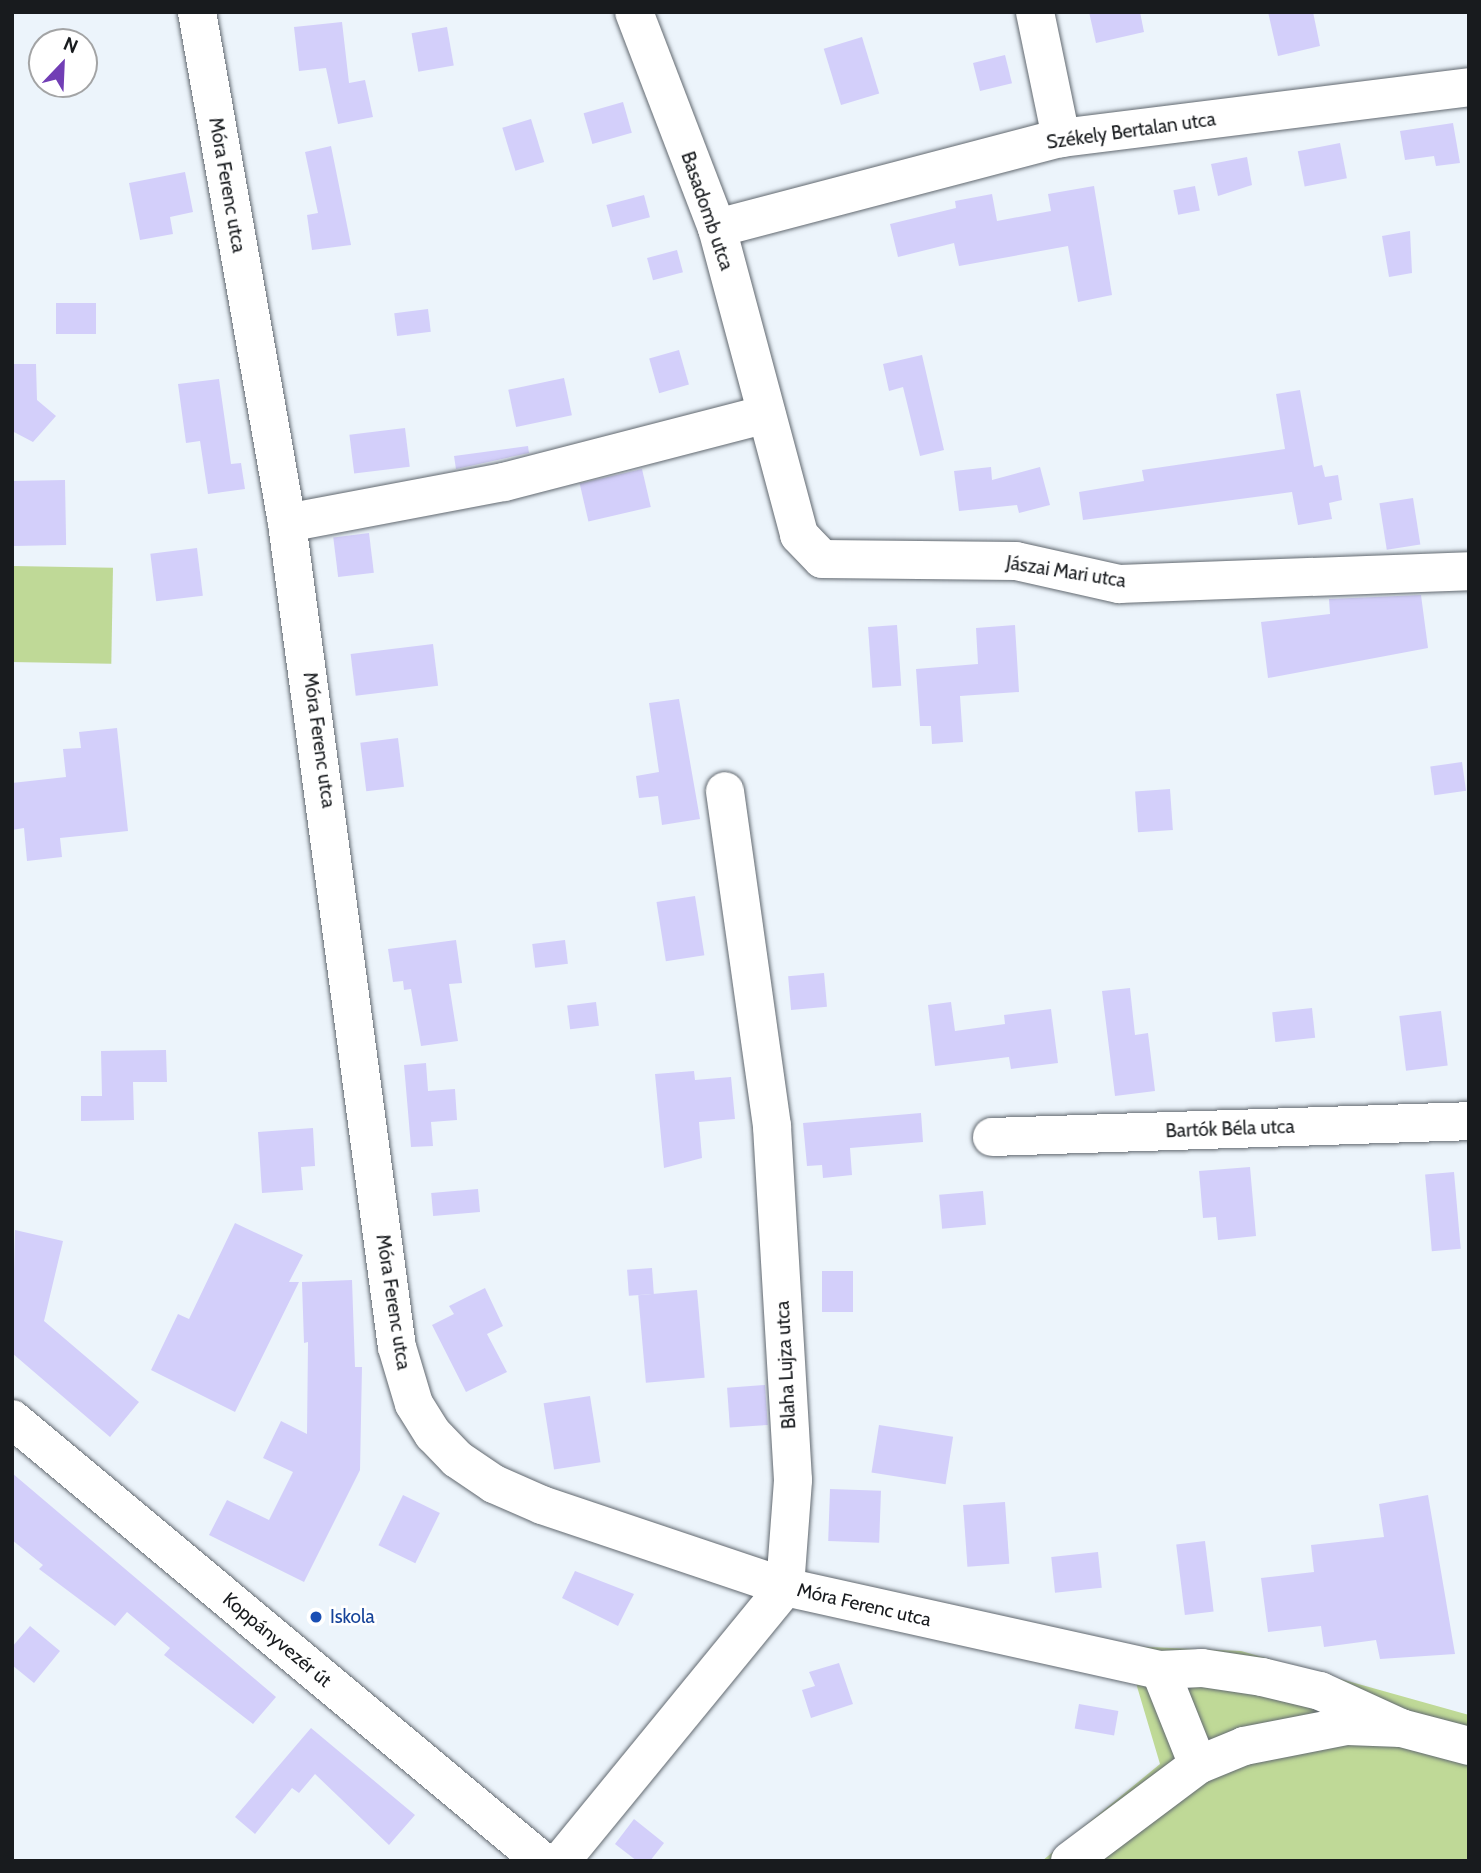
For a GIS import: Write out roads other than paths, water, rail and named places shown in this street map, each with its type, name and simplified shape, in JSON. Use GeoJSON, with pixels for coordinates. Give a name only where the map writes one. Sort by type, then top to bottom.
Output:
{"type":"FeatureCollection","features":[{"type":"Feature","properties":{"kind":"street","name":"Móra Ferenc utca"},"geometry":{"type":"LineString","coordinates":[[197,12],[287,523],[397,1347],[414,1404],[457,1459],[494,1483],[785,1587],[1160,1670],[1202,1668],[1285,1683],[1320,1692],[1401,1728]]}},
{"type":"Feature","properties":{"kind":"street","name":"Basadomb utca"},"geometry":{"type":"LineString","coordinates":[[634,12],[717,228],[766,414]]}},
{"type":"Feature","properties":{"kind":"street"},"geometry":{"type":"LineString","coordinates":[[1035,12],[1061,138]]}},
{"type":"Feature","properties":{"kind":"street","name":"Székely Bertalan utca"},"geometry":{"type":"LineString","coordinates":[[717,228],[1061,138],[1469,87]]}},
{"type":"Feature","properties":{"kind":"street"},"geometry":{"type":"LineString","coordinates":[[287,523],[504,482],[766,414]]}},
{"type":"Feature","properties":{"kind":"street","name":"Jászai Mari utca"},"geometry":{"type":"LineString","coordinates":[[766,414],[799,535],[822,559],[1016,561],[1119,584],[1469,571]]}},
{"type":"Feature","properties":{"kind":"street","name":"Blaha Lujza utca"},"geometry":{"type":"LineString","coordinates":[[725,791],[772,1126],[793,1480],[785,1587]]}},
{"type":"Feature","properties":{"kind":"street","name":"Bartók Béla utca"},"geometry":{"type":"LineString","coordinates":[[992,1137],[1469,1121]]}},
{"type":"Feature","properties":{"kind":"street","name":"Koppányvezér út"},"geometry":{"type":"LineString","coordinates":[[12,1419],[542,1861]]}},
{"type":"Feature","properties":{"kind":"street"},"geometry":{"type":"LineString","coordinates":[[561,1861],[785,1587]]}},
{"type":"Feature","properties":{"kind":"street"},"geometry":{"type":"LineString","coordinates":[[1160,1670],[1198,1765]]}},
{"type":"Feature","properties":{"kind":"street"},"geometry":{"type":"LineString","coordinates":[[1070,1861],[1198,1765],[1295,1733],[1401,1728],[1469,1746]]}},
{"type":"Feature","properties":{"kind":"place","name":"Iskola"},"geometry":{"type":"Point","coordinates":[316,1617]}}]}
